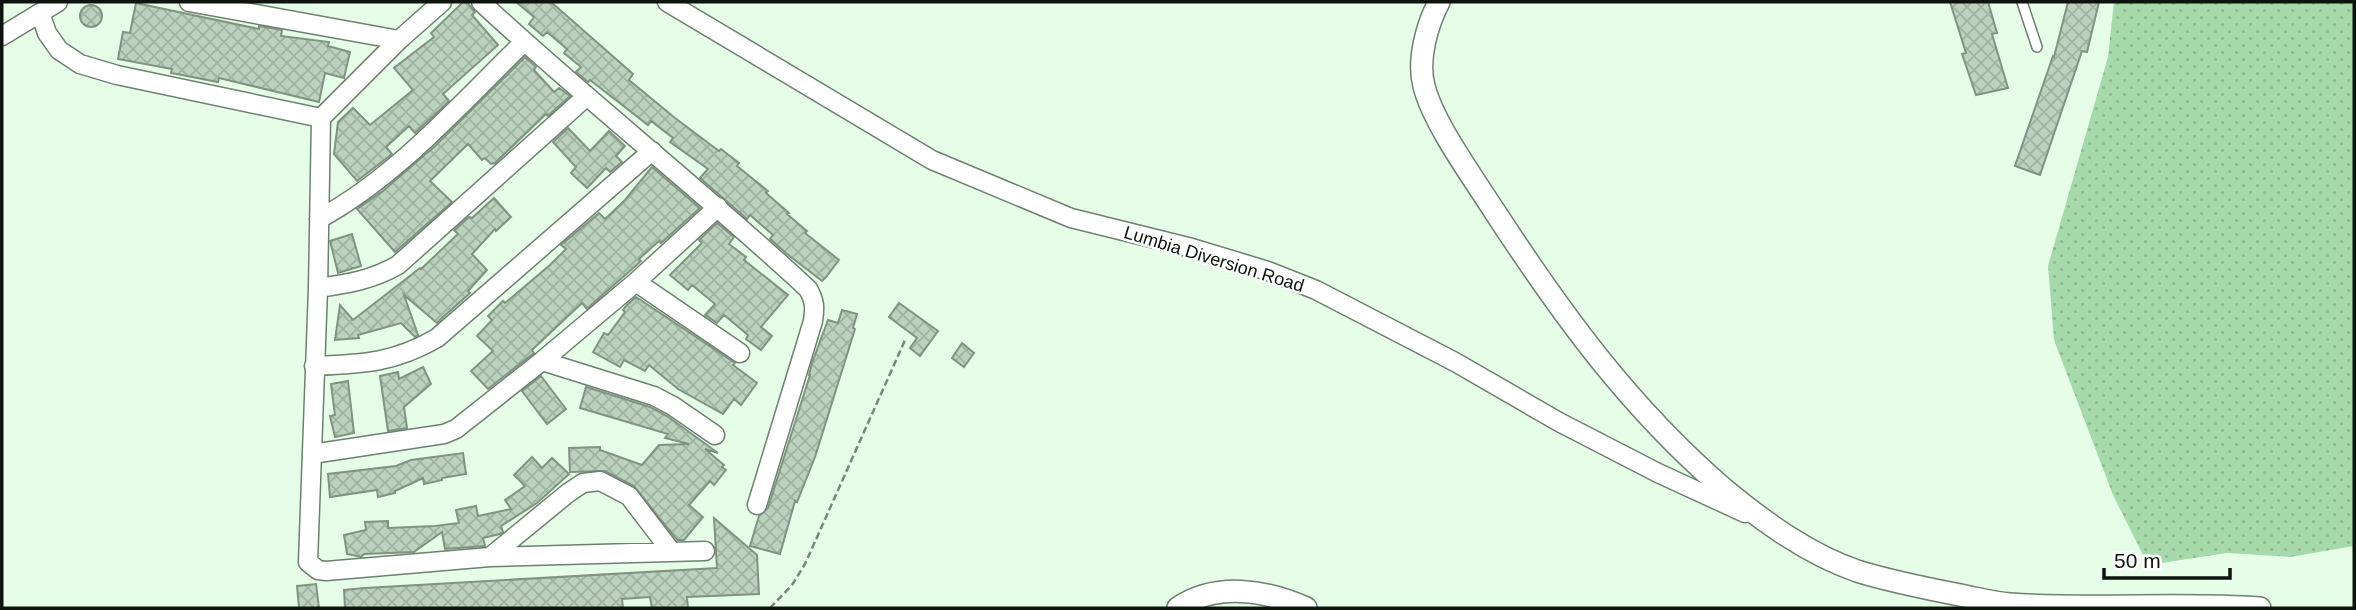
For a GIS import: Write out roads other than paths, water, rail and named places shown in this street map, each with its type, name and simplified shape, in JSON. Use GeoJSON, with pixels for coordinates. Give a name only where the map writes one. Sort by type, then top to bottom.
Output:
{"type":"FeatureCollection","features":[{"type":"Feature","properties":{"kind":"street"},"geometry":{"type":"LineString","coordinates":[[2,36],[58,2]]}},
{"type":"Feature","properties":{"kind":"street"},"geometry":{"type":"LineString","coordinates":[[189,2],[399,40]]}},
{"type":"Feature","properties":{"kind":"street"},"geometry":{"type":"LineString","coordinates":[[442,2],[399,40],[321,118],[318,288],[306,555],[312,567],[326,571],[490,557],[705,551]]}},
{"type":"Feature","properties":{"kind":"street"},"geometry":{"type":"LineString","coordinates":[[481,2],[524,42],[718,207],[808,289],[815,307],[757,505]]}},
{"type":"Feature","properties":{"kind":"street","name":"Lumbia Diversion Road"},"geometry":{"type":"LineString","coordinates":[[667,2],[932,160],[1071,218],[1192,248],[1268,271],[1316,290],[1455,362],[1559,422],[1645,467],[1761,520]]}},
{"type":"Feature","properties":{"kind":"street"},"geometry":{"type":"LineString","coordinates":[[1439,2],[1429,22],[1422,65],[1423,85],[1475,180],[1530,266],[1596,358],[1656,426],[1702,470],[1761,520],[1855,570],[1913,586],[1986,600],[2009,604],[2260,608]]}},
{"type":"Feature","properties":{"kind":"street"},"geometry":{"type":"LineString","coordinates":[[40,13],[47,33],[60,50],[79,64],[117,75],[321,118]]}},
{"type":"Feature","properties":{"kind":"street"},"geometry":{"type":"LineString","coordinates":[[320,219],[399,163],[524,42]]}},
{"type":"Feature","properties":{"kind":"street"},"geometry":{"type":"LineString","coordinates":[[318,288],[378,277],[398,265],[587,96]]}},
{"type":"Feature","properties":{"kind":"street"},"geometry":{"type":"LineString","coordinates":[[314,366],[393,359],[414,352],[437,338],[652,150]]}},
{"type":"Feature","properties":{"kind":"street"},"geometry":{"type":"LineString","coordinates":[[312,454],[444,434],[470,419],[636,282],[718,207]]}},
{"type":"Feature","properties":{"kind":"street"},"geometry":{"type":"LineString","coordinates":[[636,282],[740,353]]}},
{"type":"Feature","properties":{"kind":"street"},"geometry":{"type":"LineString","coordinates":[[542,361],[654,396],[715,435]]}},
{"type":"Feature","properties":{"kind":"street"},"geometry":{"type":"LineString","coordinates":[[490,557],[568,493],[583,483],[600,481],[629,496],[671,551]]}},
{"type":"Feature","properties":{"kind":"street"},"geometry":{"type":"LineString","coordinates":[[1178,608],[1190,600],[1223,592],[1256,591],[1287,599],[1306,608]]}},
{"type":"Feature","properties":{"kind":"lane"},"geometry":{"type":"LineString","coordinates":[[2022,2],[2037,47]]}}]}
